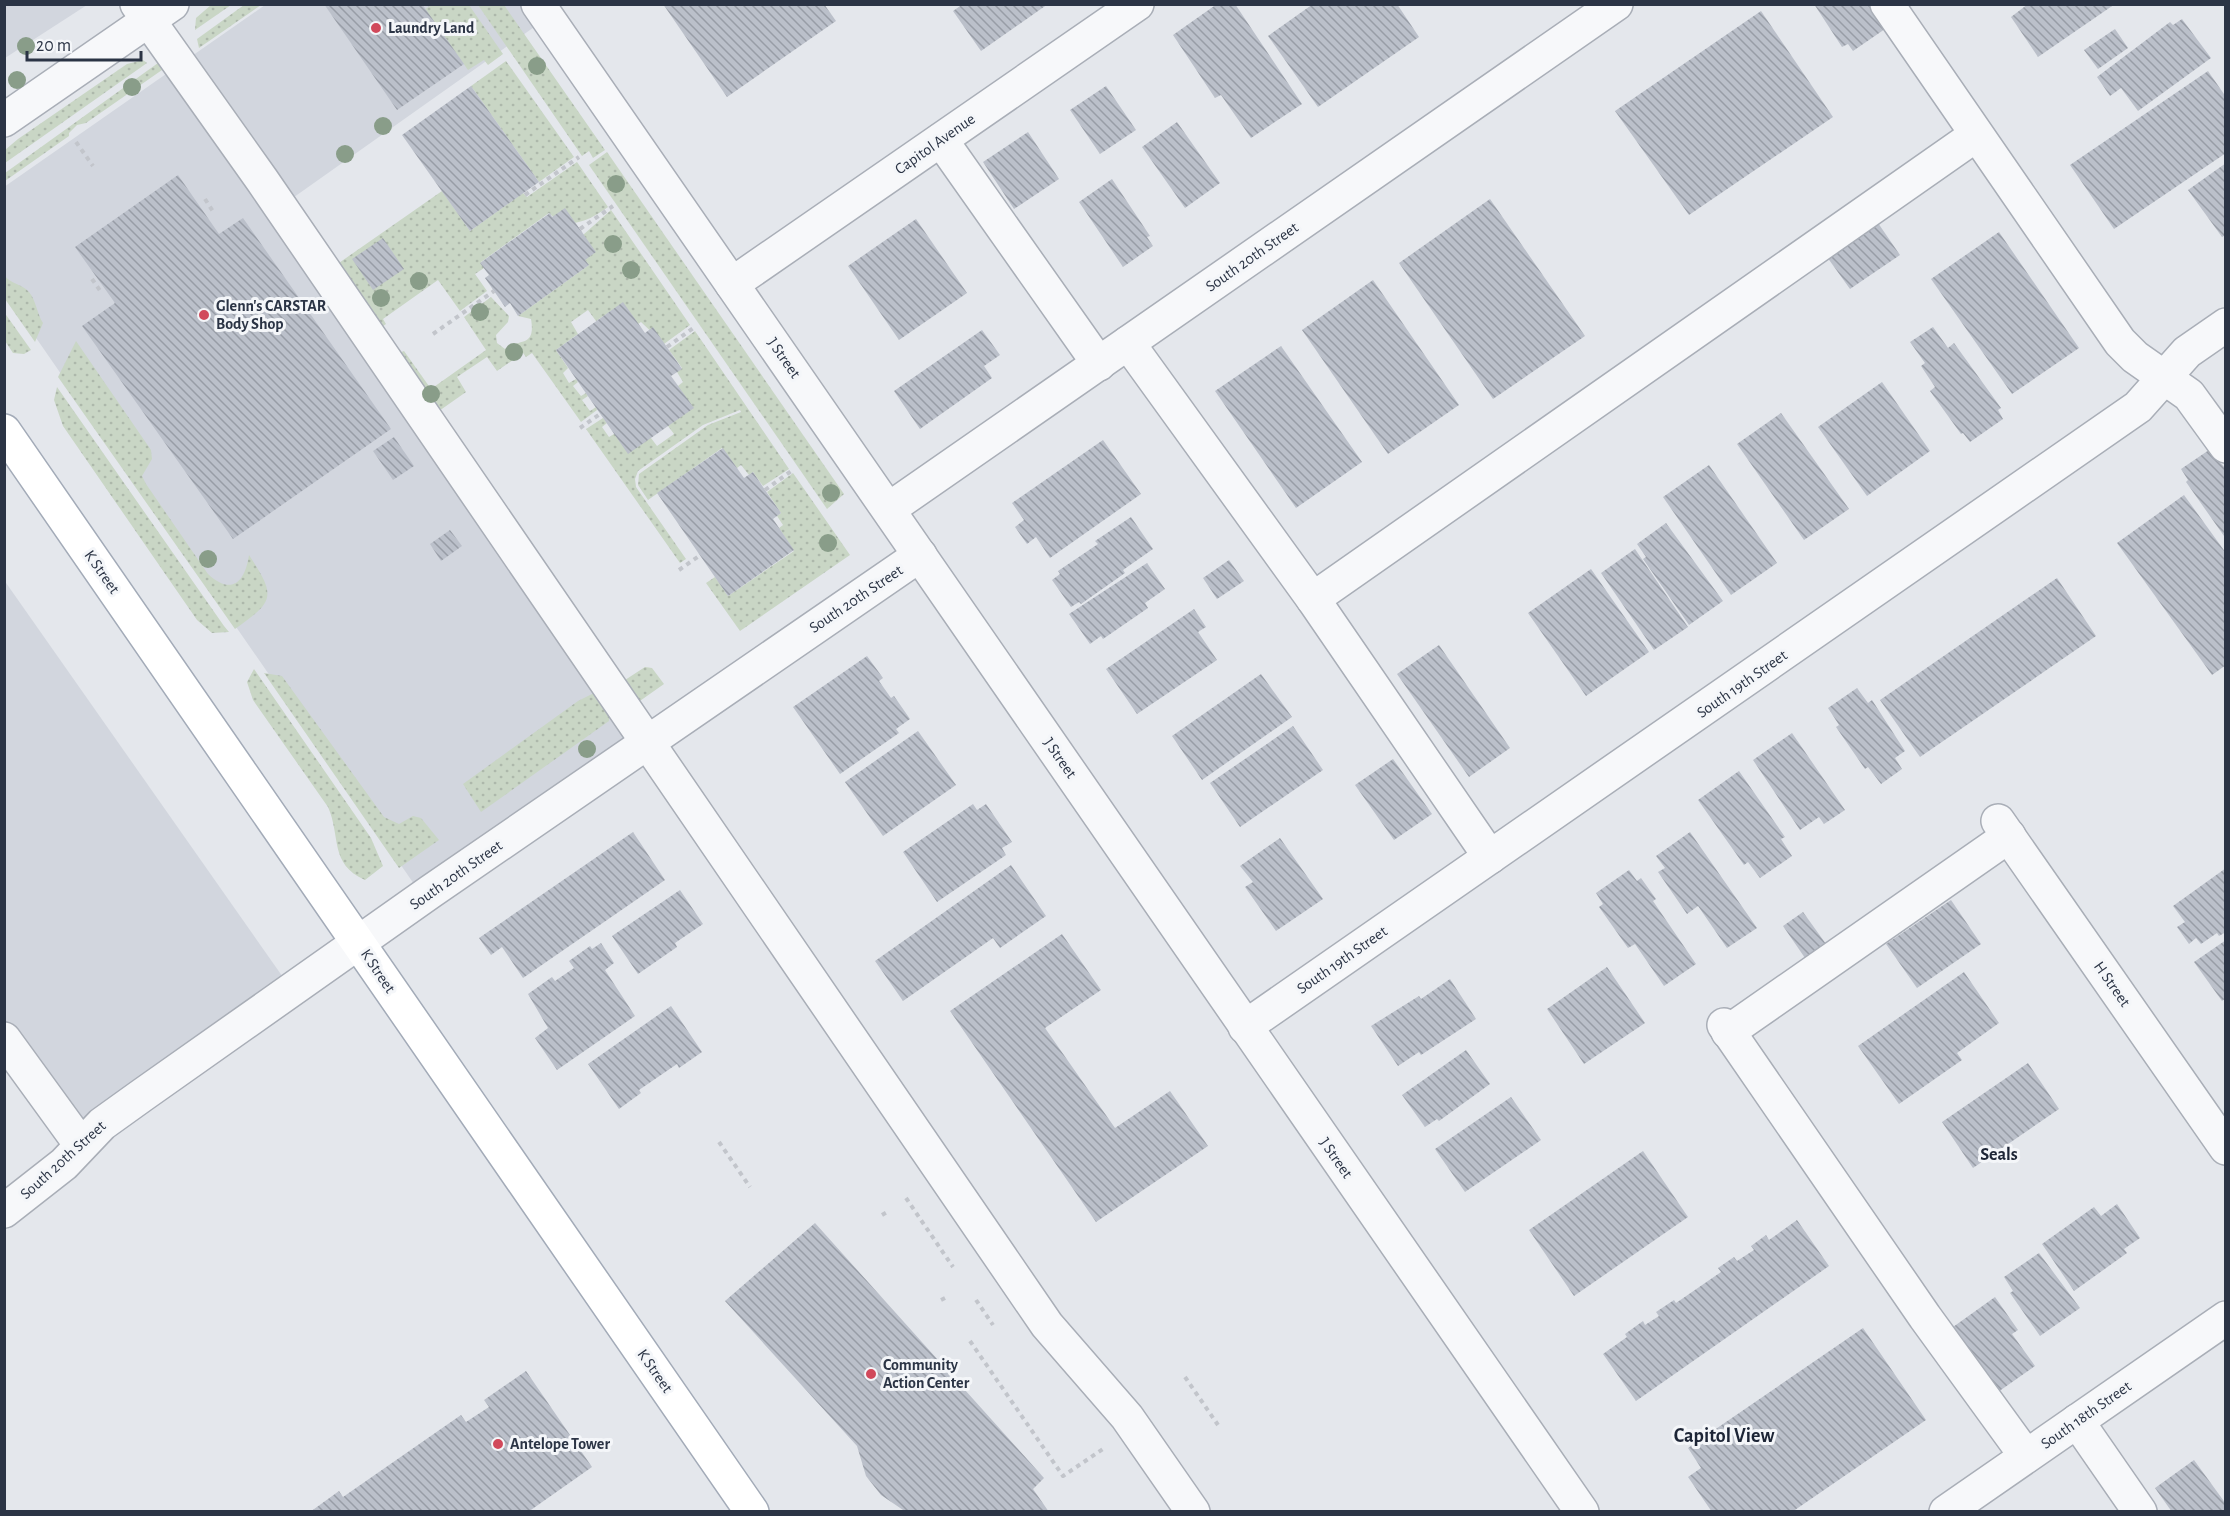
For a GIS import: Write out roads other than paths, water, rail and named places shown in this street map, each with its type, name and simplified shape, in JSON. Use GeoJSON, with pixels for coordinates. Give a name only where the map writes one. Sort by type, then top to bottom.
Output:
{"type":"FeatureCollection","features":[{"type":"Feature","properties":{"kind":"main road","name":"K Street"},"geometry":{"type":"LineString","coordinates":[[4,431],[358,942],[744,1508]]}},
{"type":"Feature","properties":{"kind":"street","name":"J Street"},"geometry":{"type":"LineString","coordinates":[[538,4],[1581,1512]]}},
{"type":"Feature","properties":{"kind":"street","name":"Capitol Avenue"},"geometry":{"type":"LineString","coordinates":[[732,284],[1137,4]]}},
{"type":"Feature","properties":{"kind":"street","name":"South 20th Street"},"geometry":{"type":"LineString","coordinates":[[889,509],[1616,4]]}},
{"type":"Feature","properties":{"kind":"street"},"geometry":{"type":"LineString","coordinates":[[1887,4],[2120,342],[2189,395],[2226,446]]}},
{"type":"Feature","properties":{"kind":"street"},"geometry":{"type":"LineString","coordinates":[[4,120],[153,10],[262,180],[1047,1325],[1127,1417],[1193,1512]]}},
{"type":"Feature","properties":{"kind":"street"},"geometry":{"type":"LineString","coordinates":[[1313,599],[1976,135]]}},
{"type":"Feature","properties":{"kind":"street"},"geometry":{"type":"LineString","coordinates":[[941,140],[1099,364]]}},
{"type":"Feature","properties":{"kind":"street","name":"South 19th Street"},"geometry":{"type":"LineString","coordinates":[[1245,1027],[2138,407],[2187,352],[2226,326]]}},
{"type":"Feature","properties":{"kind":"street"},"geometry":{"type":"LineString","coordinates":[[1128,343],[1313,599],[1490,857]]}},
{"type":"Feature","properties":{"kind":"street","name":"South 20th Street"},"geometry":{"type":"LineString","coordinates":[[4,1211],[64,1164],[102,1124],[141,1096],[358,942],[920,555]]}},
{"type":"Feature","properties":{"kind":"street","name":"H Street"},"geometry":{"type":"LineString","coordinates":[[2026,1456],[1925,1317],[1726,1028],[2003,828],[2226,1148]]}},
{"type":"Feature","properties":{"kind":"street"},"geometry":{"type":"LineString","coordinates":[[4,1039],[81,1145]]}},
{"type":"Feature","properties":{"kind":"street","name":"South 18th Street"},"geometry":{"type":"LineString","coordinates":[[1946,1512],[2226,1318]]}},
{"type":"Feature","properties":{"kind":"street"},"geometry":{"type":"LineString","coordinates":[[2077,1421],[2140,1512]]}},
{"type":"Feature","properties":{"kind":"place","name":"Laundry Land"},"geometry":{"type":"Point","coordinates":[376,28]}},
{"type":"Feature","properties":{"kind":"place","name":"Glenn's CARSTAR Body Shop"},"geometry":{"type":"Point","coordinates":[204,315]}},
{"type":"Feature","properties":{"kind":"place","name":"Community Action Center"},"geometry":{"type":"Point","coordinates":[871,1374]}},
{"type":"Feature","properties":{"kind":"place","name":"Antelope Tower"},"geometry":{"type":"Point","coordinates":[498,1444]}},
{"type":"Feature","properties":{"kind":"district","name":"Seals"},"geometry":{"type":"Point","coordinates":[1999,1155]}},
{"type":"Feature","properties":{"kind":"district","name":"Capitol View"},"geometry":{"type":"Point","coordinates":[1724,1436]}}]}
